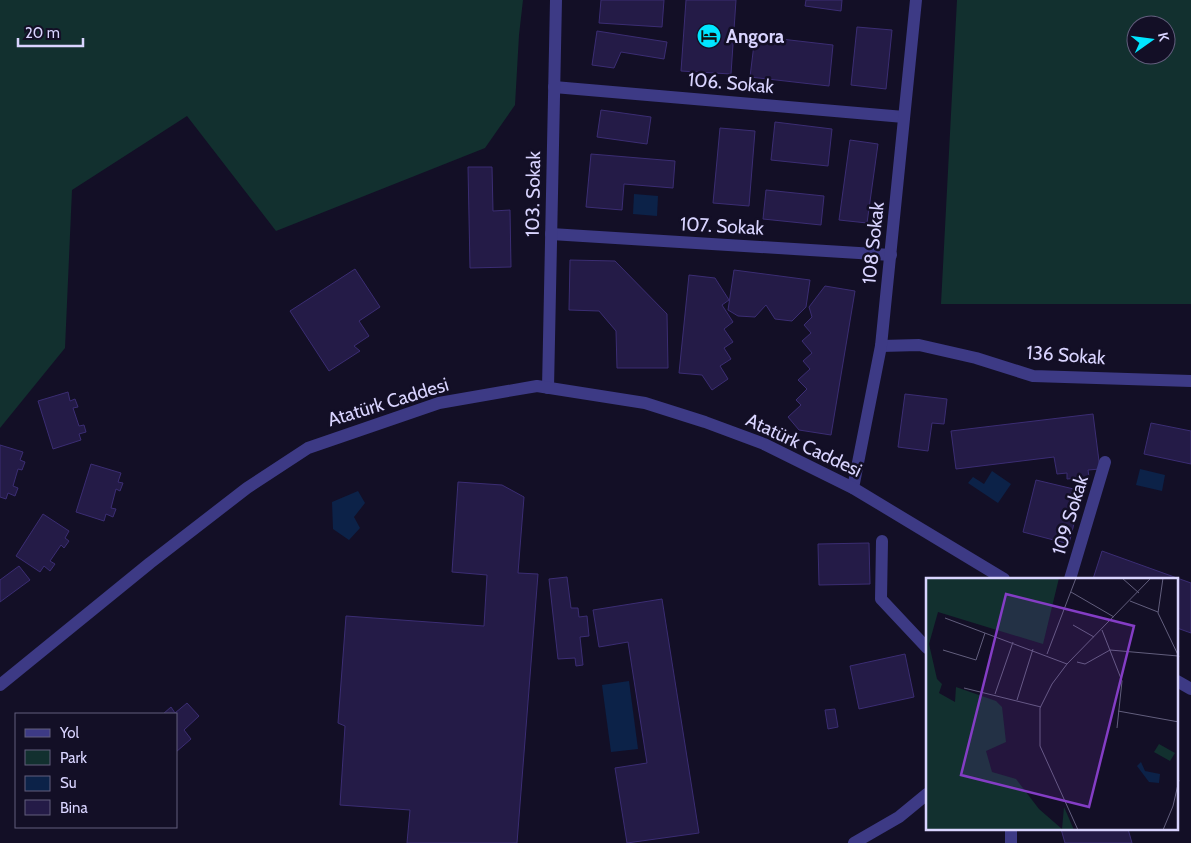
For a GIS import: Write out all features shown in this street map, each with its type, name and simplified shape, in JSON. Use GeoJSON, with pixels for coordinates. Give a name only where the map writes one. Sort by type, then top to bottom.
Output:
{"type":"FeatureCollection","features":[{"type":"Feature","properties":{"kind":"street","name":"103. Sokak"},"geometry":{"type":"LineString","coordinates":[[548,388],[556,0]]}},
{"type":"Feature","properties":{"kind":"street","name":"108 Sokak"},"geometry":{"type":"LineString","coordinates":[[853,488],[881,346],[916,0]]}},
{"type":"Feature","properties":{"kind":"street","name":"106. Sokak"},"geometry":{"type":"LineString","coordinates":[[554,86],[904,117]]}},
{"type":"Feature","properties":{"kind":"street","name":"107. Sokak"},"geometry":{"type":"LineString","coordinates":[[551,234],[891,255]]}},
{"type":"Feature","properties":{"kind":"street","name":"136 Sokak"},"geometry":{"type":"LineString","coordinates":[[881,346],[919,345],[976,358],[1033,376],[1191,381]]}},
{"type":"Feature","properties":{"kind":"street","name":"Atatürk Caddesi"},"geometry":{"type":"LineString","coordinates":[[0,685],[158,557],[247,488],[308,448],[438,403],[537,386],[645,403],[764,444],[853,488],[1002,578]]}},
{"type":"Feature","properties":{"kind":"street","name":"109 Sokak"},"geometry":{"type":"LineString","coordinates":[[1070,578],[1106,462]]}},
{"type":"Feature","properties":{"kind":"street"},"geometry":{"type":"LineString","coordinates":[[882,541],[881,599],[926,647]]}},
{"type":"Feature","properties":{"kind":"street"},"geometry":{"type":"LineString","coordinates":[[1178,682],[1191,689]]}},
{"type":"Feature","properties":{"kind":"street"},"geometry":{"type":"LineString","coordinates":[[854,843],[899,817],[926,795]]}},
{"type":"Feature","properties":{"kind":"street"},"geometry":{"type":"LineString","coordinates":[[1010,830],[1011,843]]}},
{"type":"Feature","properties":{"kind":"green space"},"geometry":{"type":"Polygon","coordinates":[[[0,0],[523,0],[515,105],[485,148],[276,231],[187,116],[72,190],[65,348],[0,428],[0,0]]]}},
{"type":"Feature","properties":{"kind":"green space"},"geometry":{"type":"Polygon","coordinates":[[[957,0],[1191,0],[1191,304],[941,304],[957,0]]]}},
{"type":"Feature","properties":{"kind":"water"},"geometry":{"type":"Polygon","coordinates":[[[634,194],[658,196],[657,216],[633,214],[634,194]]]}},
{"type":"Feature","properties":{"kind":"water"},"geometry":{"type":"Polygon","coordinates":[[[1140,469],[1165,475],[1162,491],[1136,485],[1140,469]]]}},
{"type":"Feature","properties":{"kind":"water"},"geometry":{"type":"Polygon","coordinates":[[[992,471],[1011,484],[998,503],[968,483],[973,477],[984,484],[992,471]]]}},
{"type":"Feature","properties":{"kind":"water"},"geometry":{"type":"Polygon","coordinates":[[[358,491],[365,503],[354,517],[360,528],[349,540],[333,529],[332,502],[358,491]]]}},
{"type":"Feature","properties":{"kind":"water"},"geometry":{"type":"Polygon","coordinates":[[[629,681],[638,749],[611,752],[602,685],[629,681]]]}},
{"type":"Feature","properties":{"kind":"building"},"geometry":{"type":"Polygon","coordinates":[[[601,0],[664,0],[662,27],[599,23],[601,0]]]}},
{"type":"Feature","properties":{"kind":"building","name":"Angora"},"geometry":{"type":"Polygon","coordinates":[[[686,0],[736,0],[731,74],[681,71],[686,0]]]}},
{"type":"Feature","properties":{"kind":"building"},"geometry":{"type":"Polygon","coordinates":[[[806,0],[842,0],[841,11],[805,6],[806,0]]]}},
{"type":"Feature","properties":{"kind":"building"},"geometry":{"type":"Polygon","coordinates":[[[857,27],[892,30],[886,89],[851,85],[857,27]]]}},
{"type":"Feature","properties":{"kind":"building"},"geometry":{"type":"Polygon","coordinates":[[[597,31],[667,42],[664,59],[621,52],[614,68],[592,65],[597,31]]]}},
{"type":"Feature","properties":{"kind":"building"},"geometry":{"type":"Polygon","coordinates":[[[755,36],[833,45],[829,86],[750,77],[755,36]]]}},
{"type":"Feature","properties":{"kind":"building"},"geometry":{"type":"Polygon","coordinates":[[[601,110],[651,117],[647,144],[597,137],[601,110]]]}},
{"type":"Feature","properties":{"kind":"building"},"geometry":{"type":"Polygon","coordinates":[[[775,122],[832,129],[828,166],[771,160],[775,122]]]}},
{"type":"Feature","properties":{"kind":"building"},"geometry":{"type":"Polygon","coordinates":[[[720,128],[755,131],[749,206],[713,203],[720,128]]]}},
{"type":"Feature","properties":{"kind":"building"},"geometry":{"type":"Polygon","coordinates":[[[850,140],[878,144],[867,223],[839,220],[850,140]]]}},
{"type":"Feature","properties":{"kind":"building"},"geometry":{"type":"Polygon","coordinates":[[[591,154],[675,161],[673,188],[624,184],[622,210],[586,207],[591,154]]]}},
{"type":"Feature","properties":{"kind":"building"},"geometry":{"type":"Polygon","coordinates":[[[468,167],[492,167],[493,211],[510,210],[511,267],[470,268],[468,167]]]}},
{"type":"Feature","properties":{"kind":"building"},"geometry":{"type":"Polygon","coordinates":[[[766,190],[824,196],[821,225],[763,219],[766,190]]]}},
{"type":"Feature","properties":{"kind":"building"},"geometry":{"type":"Polygon","coordinates":[[[570,260],[615,261],[667,314],[668,368],[617,368],[616,331],[599,311],[569,310],[570,260]]]}},
{"type":"Feature","properties":{"kind":"building"},"geometry":{"type":"Polygon","coordinates":[[[355,269],[380,307],[359,321],[369,336],[354,346],[360,351],[329,371],[290,311],[355,269]]]}},
{"type":"Feature","properties":{"kind":"building"},"geometry":{"type":"Polygon","coordinates":[[[734,270],[810,280],[806,307],[792,321],[775,319],[766,305],[755,317],[738,316],[728,310],[734,270]]]}},
{"type":"Feature","properties":{"kind":"building"},"geometry":{"type":"Polygon","coordinates":[[[689,275],[715,278],[729,300],[722,305],[733,322],[724,329],[733,342],[724,348],[731,359],[720,366],[728,379],[712,390],[702,375],[679,373],[689,275]]]}},
{"type":"Feature","properties":{"kind":"building"},"geometry":{"type":"Polygon","coordinates":[[[825,286],[855,291],[831,435],[799,430],[788,417],[801,405],[796,400],[807,389],[798,380],[810,369],[803,361],[812,353],[802,341],[811,333],[804,325],[812,317],[809,307],[825,286]]]}},
{"type":"Feature","properties":{"kind":"building"},"geometry":{"type":"Polygon","coordinates":[[[68,392],[70,401],[75,399],[78,407],[73,408],[79,426],[84,425],[86,432],[79,434],[81,440],[53,449],[38,401],[68,392]]]}},
{"type":"Feature","properties":{"kind":"building"},"geometry":{"type":"Polygon","coordinates":[[[905,394],[947,399],[944,424],[932,423],[928,451],[898,447],[905,394]]]}},
{"type":"Feature","properties":{"kind":"building"},"geometry":{"type":"Polygon","coordinates":[[[1093,414],[1100,469],[1088,470],[1089,477],[1067,479],[1067,473],[1057,474],[1054,457],[956,469],[951,431],[1093,414]]]}},
{"type":"Feature","properties":{"kind":"building"},"geometry":{"type":"Polygon","coordinates":[[[1151,423],[1191,431],[1191,464],[1144,454],[1151,423]]]}},
{"type":"Feature","properties":{"kind":"building"},"geometry":{"type":"Polygon","coordinates":[[[0,445],[23,452],[20,460],[25,462],[22,470],[18,469],[13,486],[18,488],[15,496],[8,493],[6,499],[0,497],[0,445]]]}},
{"type":"Feature","properties":{"kind":"building"},"geometry":{"type":"Polygon","coordinates":[[[91,464],[121,473],[118,482],[123,483],[120,491],[116,489],[111,508],[116,509],[113,517],[106,514],[104,521],[76,512],[91,464]]]}},
{"type":"Feature","properties":{"kind":"building"},"geometry":{"type":"Polygon","coordinates":[[[1036,480],[1082,491],[1069,544],[1023,532],[1036,480]]]}},
{"type":"Feature","properties":{"kind":"building"},"geometry":{"type":"Polygon","coordinates":[[[458,482],[502,485],[524,497],[518,573],[538,574],[517,843],[407,843],[410,810],[340,805],[345,726],[338,723],[346,616],[484,626],[487,575],[452,572],[458,482]]]}},
{"type":"Feature","properties":{"kind":"building"},"geometry":{"type":"Polygon","coordinates":[[[43,514],[69,531],[65,538],[69,541],[64,548],[61,545],[50,561],[55,564],[50,571],[44,566],[40,572],[16,556],[43,514]]]}},
{"type":"Feature","properties":{"kind":"building"},"geometry":{"type":"Polygon","coordinates":[[[869,543],[870,584],[819,585],[818,544],[869,543]]]}},
{"type":"Feature","properties":{"kind":"building"},"geometry":{"type":"Polygon","coordinates":[[[1102,551],[1177,578],[1093,578],[1102,551]]]}},
{"type":"Feature","properties":{"kind":"building"},"geometry":{"type":"Polygon","coordinates":[[[19,566],[30,580],[0,602],[0,580],[19,566]]]}},
{"type":"Feature","properties":{"kind":"building"},"geometry":{"type":"Polygon","coordinates":[[[567,577],[571,608],[578,608],[579,617],[587,616],[589,636],[580,637],[583,665],[576,666],[575,658],[558,659],[549,579],[567,577]]]}},
{"type":"Feature","properties":{"kind":"building"},"geometry":{"type":"Polygon","coordinates":[[[1178,578],[1191,583],[1191,633],[1178,628],[1178,578]]]}},
{"type":"Feature","properties":{"kind":"building"},"geometry":{"type":"Polygon","coordinates":[[[662,599],[699,833],[627,843],[615,768],[647,763],[628,642],[599,647],[593,610],[662,599]]]}},
{"type":"Feature","properties":{"kind":"building"},"geometry":{"type":"Polygon","coordinates":[[[905,654],[914,697],[859,709],[850,666],[905,654]]]}},
{"type":"Feature","properties":{"kind":"building"},"geometry":{"type":"Polygon","coordinates":[[[187,703],[199,716],[184,730],[191,739],[178,750],[178,713],[175,713],[187,703]]]}},
{"type":"Feature","properties":{"kind":"building"},"geometry":{"type":"Polygon","coordinates":[[[171,707],[175,713],[164,713],[171,707]]]}},
{"type":"Feature","properties":{"kind":"building"},"geometry":{"type":"Polygon","coordinates":[[[835,709],[838,727],[828,729],[825,710],[835,709]]]}},
{"type":"Feature","properties":{"kind":"building"},"geometry":{"type":"Polygon","coordinates":[[[1061,830],[1128,830],[1132,843],[1065,843],[1061,830]]]}},
{"type":"Feature","properties":{"kind":"place","name":"Angora"},"geometry":{"type":"Point","coordinates":[709,36]}}]}
